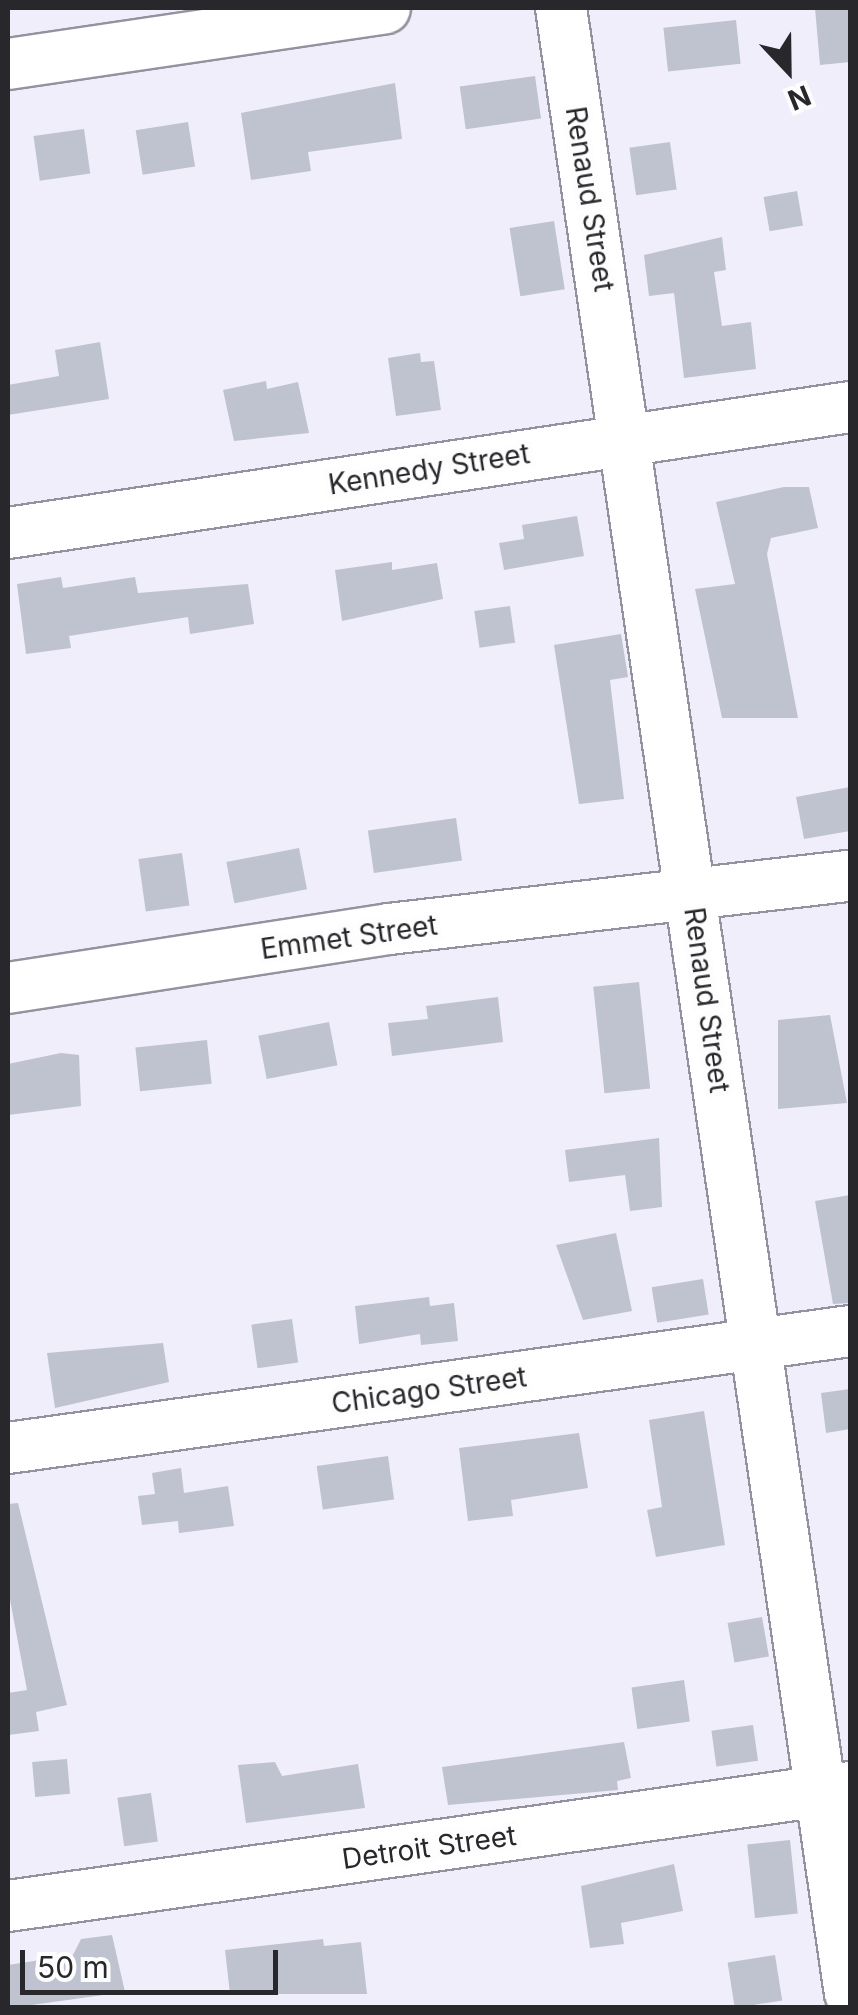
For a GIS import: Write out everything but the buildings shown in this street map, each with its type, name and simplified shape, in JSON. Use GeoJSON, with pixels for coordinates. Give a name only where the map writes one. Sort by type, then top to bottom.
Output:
{"type":"FeatureCollection","features":[{"type":"Feature","properties":{"kind":"street"},"geometry":{"type":"LineString","coordinates":[[8,64],[385,8]]}},
{"type":"Feature","properties":{"kind":"street","name":"Renaud Street"},"geometry":{"type":"LineString","coordinates":[[561,8],[628,440],[754,1346],[836,1790],[850,1993]]}},
{"type":"Feature","properties":{"kind":"street","name":"Kennedy Street"},"geometry":{"type":"LineString","coordinates":[[8,533],[850,408]]}},
{"type":"Feature","properties":{"kind":"street","name":"Emmet Street"},"geometry":{"type":"LineString","coordinates":[[8,988],[691,893],[850,876]]}},
{"type":"Feature","properties":{"kind":"street","name":"Chicago Street"},"geometry":{"type":"LineString","coordinates":[[8,1448],[850,1331]]}},
{"type":"Feature","properties":{"kind":"street","name":"Detroit Street"},"geometry":{"type":"LineString","coordinates":[[8,1906],[836,1790]]}}]}
